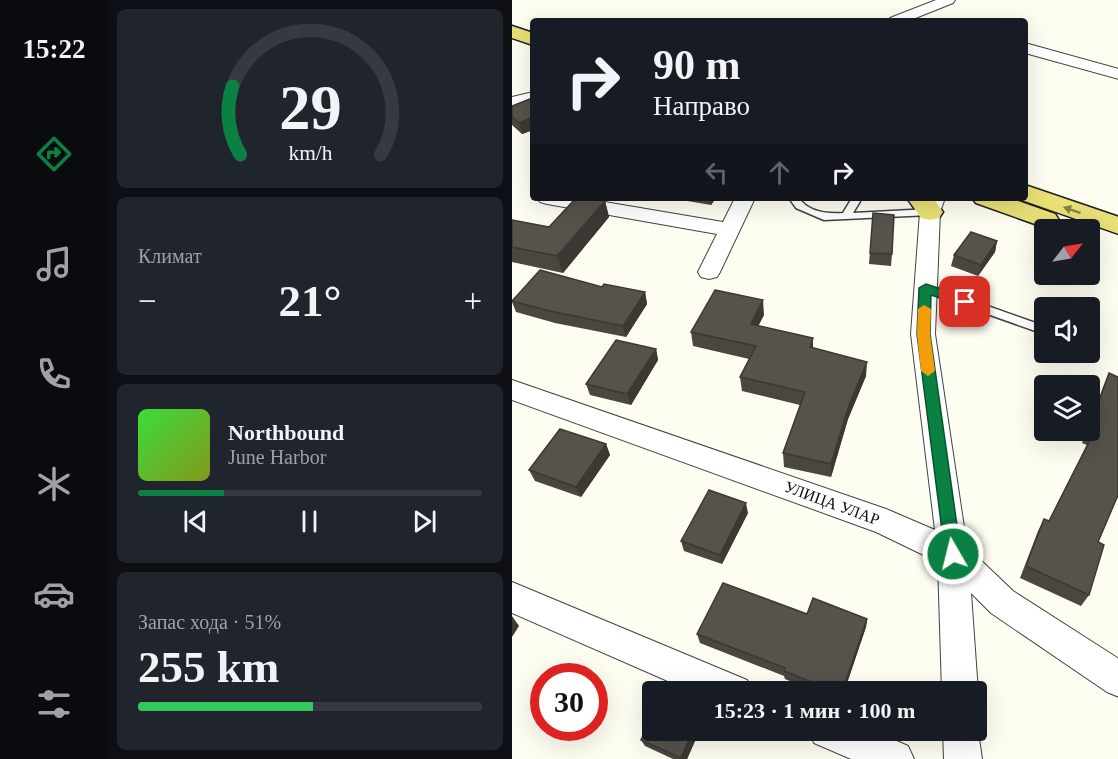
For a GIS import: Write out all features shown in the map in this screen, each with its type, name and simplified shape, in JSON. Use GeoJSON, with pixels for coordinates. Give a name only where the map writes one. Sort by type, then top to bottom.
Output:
{"type":"FeatureCollection","features":[{"type":"Feature","properties":{"kind":"main road"},"geometry":{"type":"LineString","coordinates":[[512,19],[530,25]]}},
{"type":"Feature","properties":{"kind":"main road"},"geometry":{"type":"LineString","coordinates":[[512,32],[530,38]]}},
{"type":"Feature","properties":{"kind":"main road"},"geometry":{"type":"LineString","coordinates":[[1028,195],[1118,226]]}},
{"type":"Feature","properties":{"kind":"main road"},"geometry":{"type":"LineString","coordinates":[[993,201],[1042,219]]}},
{"type":"Feature","properties":{"kind":"main road"},"geometry":{"type":"LineString","coordinates":[[1100,240],[1118,246]]}},
{"type":"Feature","properties":{"kind":"street"},"geometry":{"type":"LineString","coordinates":[[903,18],[948,0]]}},
{"type":"Feature","properties":{"kind":"street"},"geometry":{"type":"LineString","coordinates":[[1028,49],[1118,74]]}},
{"type":"Feature","properties":{"kind":"street"},"geometry":{"type":"LineString","coordinates":[[512,102],[530,98]]}},
{"type":"Feature","properties":{"kind":"street"},"geometry":{"type":"LineString","coordinates":[[564,201],[728,230]]}},
{"type":"Feature","properties":{"kind":"street"},"geometry":{"type":"LineString","coordinates":[[709,272],[743,201]]}},
{"type":"Feature","properties":{"kind":"street"},"geometry":{"type":"LineString","coordinates":[[928,203],[923,334],[953,554],[959,681]]}},
{"type":"Feature","properties":{"kind":"street","name":"УЛИЦА УЛАР"},"geometry":{"type":"LineString","coordinates":[[512,390],[886,522],[953,554],[1002,602],[1118,680]]}},
{"type":"Feature","properties":{"kind":"street"},"geometry":{"type":"LineString","coordinates":[[512,597],[709,681]]}},
{"type":"Feature","properties":{"kind":"street"},"geometry":{"type":"LineString","coordinates":[[853,741],[895,759]]}},
{"type":"Feature","properties":{"kind":"street"},"geometry":{"type":"LineString","coordinates":[[962,741],[963,759]]}},
{"type":"Feature","properties":{"kind":"lane"},"geometry":{"type":"LineString","coordinates":[[796,201],[799,206],[824,217],[846,216],[928,203]]}},
{"type":"Feature","properties":{"kind":"lane"},"geometry":{"type":"LineString","coordinates":[[846,216],[855,201]]}},
{"type":"Feature","properties":{"kind":"lane"},"geometry":{"type":"LineString","coordinates":[[926,288],[1034,326]]}},
{"type":"Feature","properties":{"kind":"building"},"geometry":{"type":"Polygon","coordinates":[[[530,99],[530,118],[519,123],[512,117],[512,106],[530,99]]]}},
{"type":"Feature","properties":{"kind":"building"},"geometry":{"type":"Polygon","coordinates":[[[573,201],[605,201],[557,256],[512,247],[512,220],[549,227],[573,201]]]}},
{"type":"Feature","properties":{"kind":"building"},"geometry":{"type":"Polygon","coordinates":[[[873,213],[894,215],[892,254],[870,253],[873,213]]]}},
{"type":"Feature","properties":{"kind":"building"},"geometry":{"type":"Polygon","coordinates":[[[971,232],[997,241],[981,265],[954,255],[971,232]]]}},
{"type":"Feature","properties":{"kind":"building"},"geometry":{"type":"Polygon","coordinates":[[[540,270],[602,287],[604,284],[645,292],[623,326],[512,301],[540,270]]]}},
{"type":"Feature","properties":{"kind":"building"},"geometry":{"type":"Polygon","coordinates":[[[715,290],[763,300],[751,324],[813,338],[810,347],[867,362],[849,405],[831,464],[783,453],[805,392],[740,377],[756,346],[691,332],[715,290]]]}},
{"type":"Feature","properties":{"kind":"building"},"geometry":{"type":"Polygon","coordinates":[[[616,340],[656,349],[627,394],[586,384],[616,340]]]}},
{"type":"Feature","properties":{"kind":"building"},"geometry":{"type":"Polygon","coordinates":[[[1109,373],[1118,377],[1118,495],[1098,542],[1104,545],[1089,595],[1026,566],[1044,519],[1049,521],[1089,441],[1100,441],[1100,399],[1109,373]]]}},
{"type":"Feature","properties":{"kind":"building"},"geometry":{"type":"Polygon","coordinates":[[[560,429],[606,444],[576,487],[529,470],[560,429]]]}},
{"type":"Feature","properties":{"kind":"building"},"geometry":{"type":"Polygon","coordinates":[[[709,490],[746,503],[720,555],[681,541],[709,490]]]}},
{"type":"Feature","properties":{"kind":"building"},"geometry":{"type":"Polygon","coordinates":[[[723,583],[807,614],[813,598],[867,619],[846,681],[809,681],[784,671],[785,668],[697,634],[723,583]]]}},
{"type":"Feature","properties":{"kind":"building"},"geometry":{"type":"Polygon","coordinates":[[[643,741],[688,741],[681,758],[643,741]]]}},
{"type":"Feature","properties":{"kind":"slow traffic"},"geometry":{"type":"LineString","coordinates":[[924,309],[923,334],[928,371]]}},
{"type":"Feature","properties":{"kind":"route"},"geometry":{"type":"LineString","coordinates":[[953,554],[923,334],[926,288],[965,302]]}}]}
